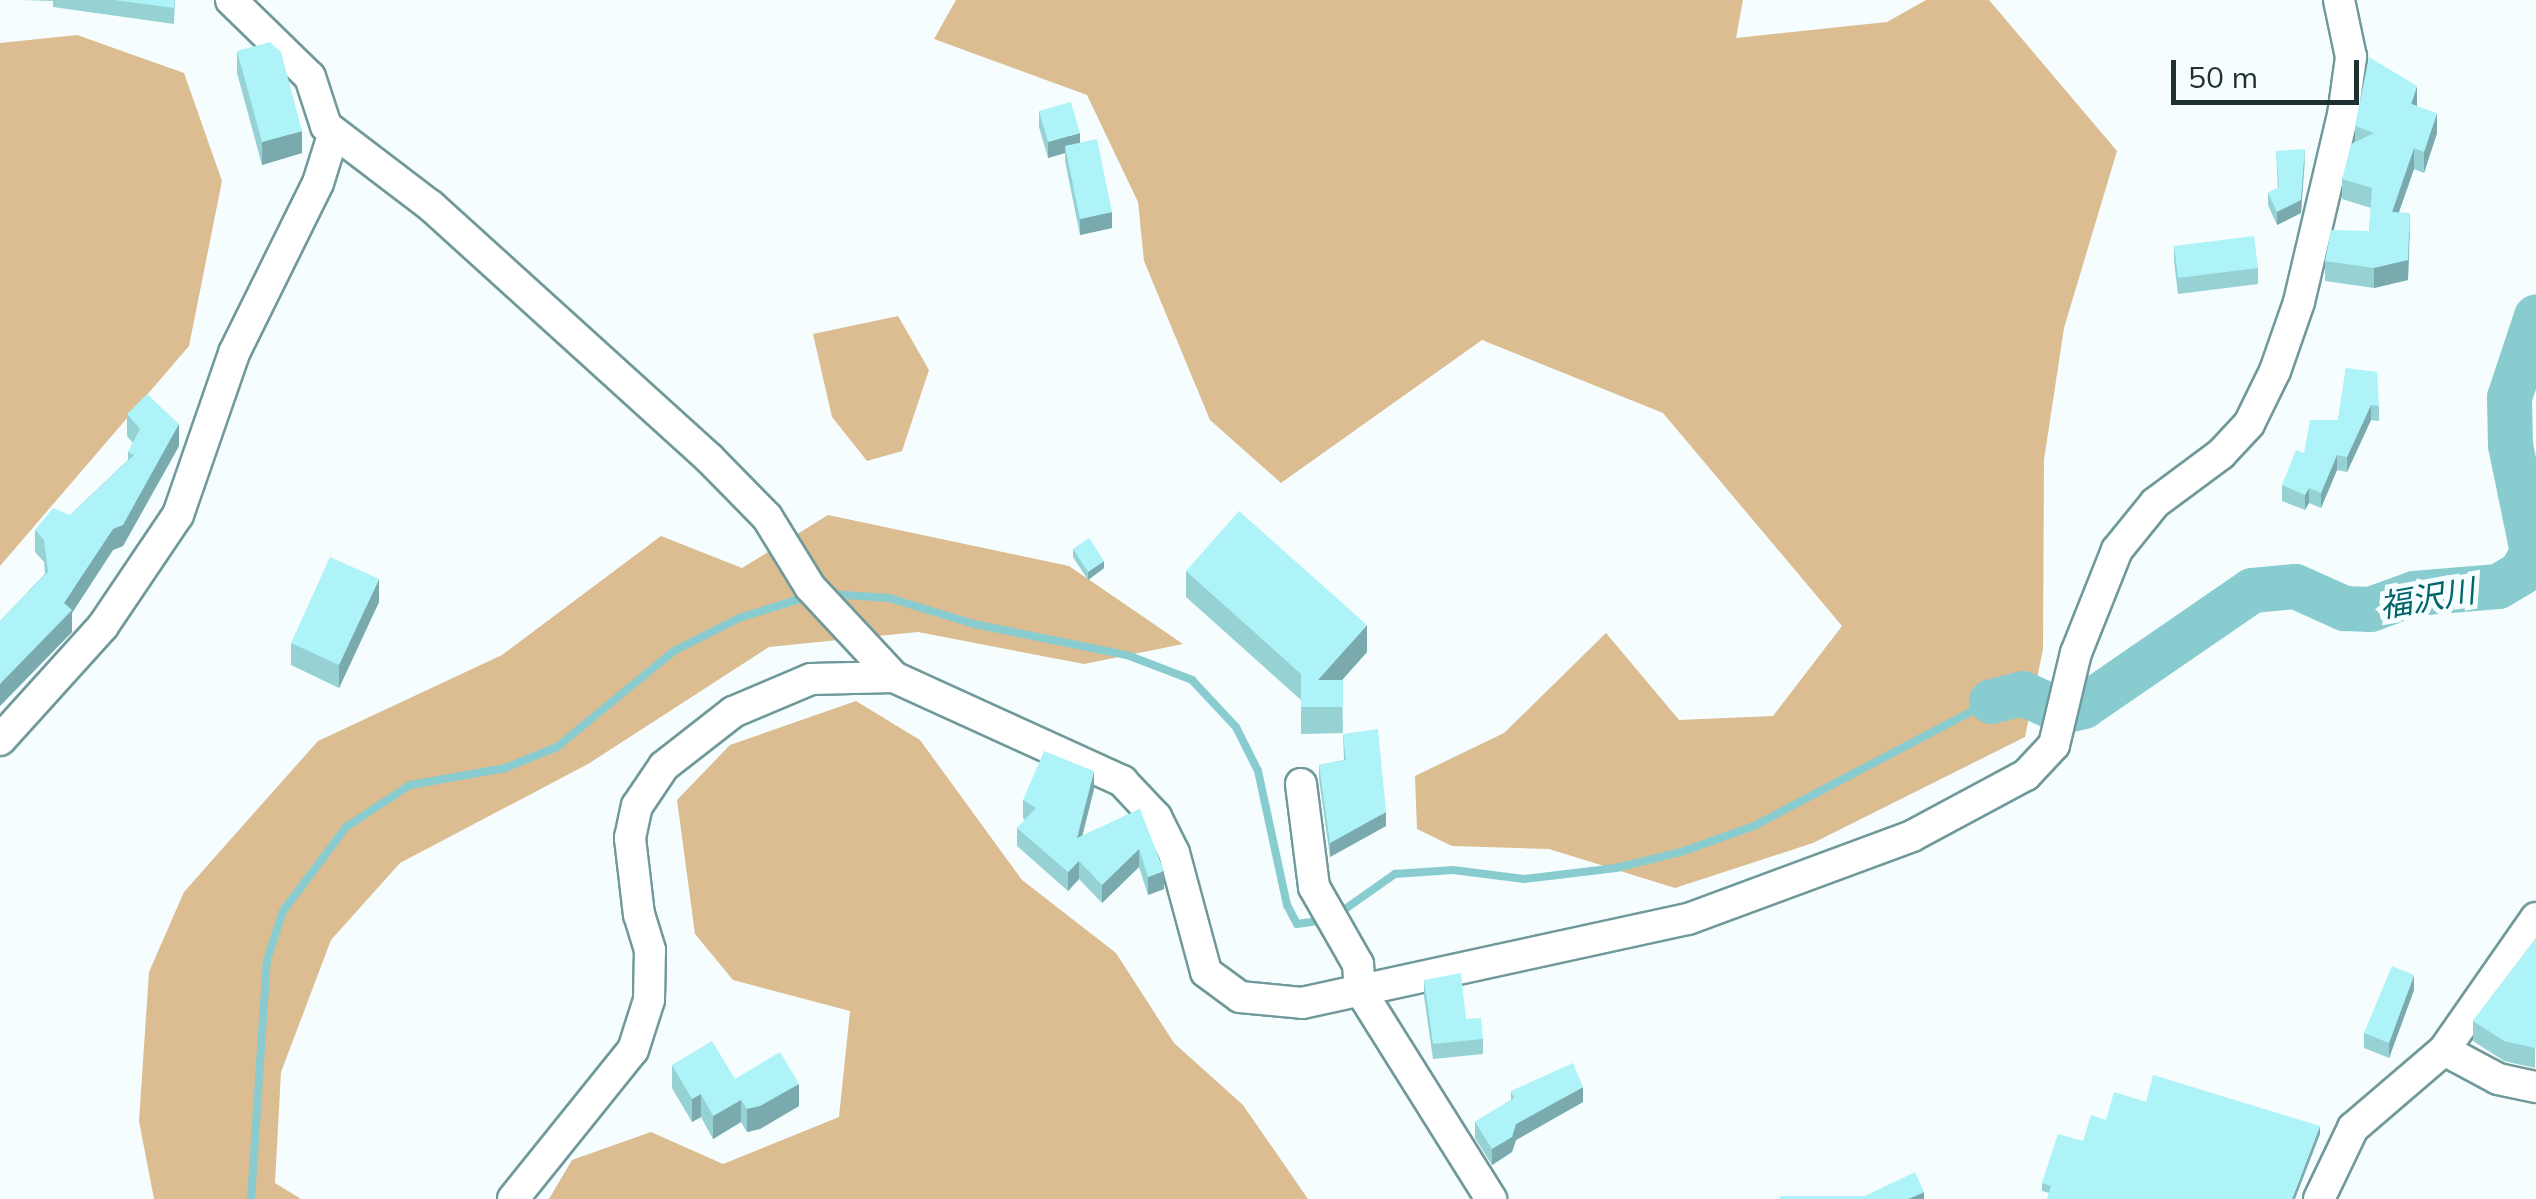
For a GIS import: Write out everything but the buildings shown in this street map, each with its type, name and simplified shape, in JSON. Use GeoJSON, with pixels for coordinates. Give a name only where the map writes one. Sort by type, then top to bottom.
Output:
{"type":"FeatureCollection","features":[{"type":"Feature","properties":{"kind":"street"},"geometry":{"type":"LineString","coordinates":[[231,0],[258,33],[302,68],[334,132],[431,206],[710,458],[767,518],[810,587],[894,677],[1122,781],[1156,818],[1174,854],[1206,972],[1240,997],[1302,1003],[1688,919],[1912,836],[2026,775],[2054,745],[2076,653],[2117,550],[2155,503],[2249,424],[2275,371],[2299,302],[2342,115],[2350,57],[2340,0]]}},
{"type":"Feature","properties":{"kind":"street"},"geometry":{"type":"LineString","coordinates":[[0,740],[103,626],[178,515],[234,353],[318,183],[334,132]]}},
{"type":"Feature","properties":{"kind":"street"},"geometry":{"type":"LineString","coordinates":[[513,1199],[633,1050],[649,1000],[650,950],[639,915],[630,838],[637,806],[664,766],[733,712],[811,679],[894,677]]}},
{"type":"Feature","properties":{"kind":"street"},"geometry":{"type":"LineString","coordinates":[[1301,784],[1314,887],[1358,964],[1360,990],[1492,1199]]}},
{"type":"Feature","properties":{"kind":"street"},"geometry":{"type":"LineString","coordinates":[[2319,1199],[2353,1128],[2444,1050],[2536,918]]}},
{"type":"Feature","properties":{"kind":"street"},"geometry":{"type":"LineString","coordinates":[[2444,1050],[2498,1079],[2536,1087]]}},
{"type":"Feature","properties":{"kind":"shaded area"},"geometry":{"type":"Polygon","coordinates":[[[956,0],[1743,0],[1736,38],[1887,22],[1926,0],[1989,0],[2117,151],[2064,328],[2044,460],[2043,649],[2025,737],[1813,843],[1675,888],[1549,849],[1452,846],[1417,829],[1415,776],[1504,733],[1606,633],[1679,720],[1773,716],[1842,626],[1663,413],[1482,340],[1281,483],[1210,420],[1144,261],[1138,202],[1087,95],[934,39],[956,0]]]}},
{"type":"Feature","properties":{"kind":"shaded area"},"geometry":{"type":"Polygon","coordinates":[[[77,35],[184,73],[222,181],[189,346],[0,566],[0,43],[77,35]]]}},
{"type":"Feature","properties":{"kind":"shaded area"},"geometry":{"type":"Polygon","coordinates":[[[898,316],[929,370],[902,451],[867,461],[832,417],[813,334],[898,316]]]}},
{"type":"Feature","properties":{"kind":"shaded area"},"geometry":{"type":"Polygon","coordinates":[[[828,515],[1069,566],[1183,644],[1084,664],[918,632],[769,647],[588,764],[400,863],[331,940],[281,1072],[275,1183],[301,1199],[154,1199],[139,1121],[149,972],[184,892],[318,741],[502,655],[661,536],[742,568],[828,515]]]}},
{"type":"Feature","properties":{"kind":"shaded area"},"geometry":{"type":"Polygon","coordinates":[[[856,701],[920,740],[1022,880],[1116,953],[1174,1043],[1243,1105],[1308,1199],[549,1199],[572,1160],[651,1132],[723,1164],[839,1117],[850,1011],[733,980],[695,934],[677,800],[730,745],[856,701]]]}},
{"type":"Feature","properties":{"kind":"waterway","name":"福沢川"},"geometry":{"type":"LineString","coordinates":[[1991,701],[2022,693],[2062,711],[2083,706],[2252,590],[2295,586],[2344,608],[2370,609],[2414,593],[2498,586],[2521,572],[2532,552],[2510,445],[2509,397],[2536,316]]}},
{"type":"Feature","properties":{"kind":"waterway"},"geometry":{"type":"LineString","coordinates":[[829,594],[889,598],[974,624],[1127,655],[1192,680],[1236,727],[1258,771],[1287,905],[1297,924],[1325,920]]}},
{"type":"Feature","properties":{"kind":"waterway"},"geometry":{"type":"LineString","coordinates":[[251,1199],[267,960],[283,911],[346,827],[410,785],[505,768],[557,747],[674,651],[739,618],[806,597]]}},
{"type":"Feature","properties":{"kind":"waterway"},"geometry":{"type":"LineString","coordinates":[[1338,914],[1395,874],[1453,870],[1524,879],[1616,868],[1684,851],[1754,826],[1991,701]]}}]}
